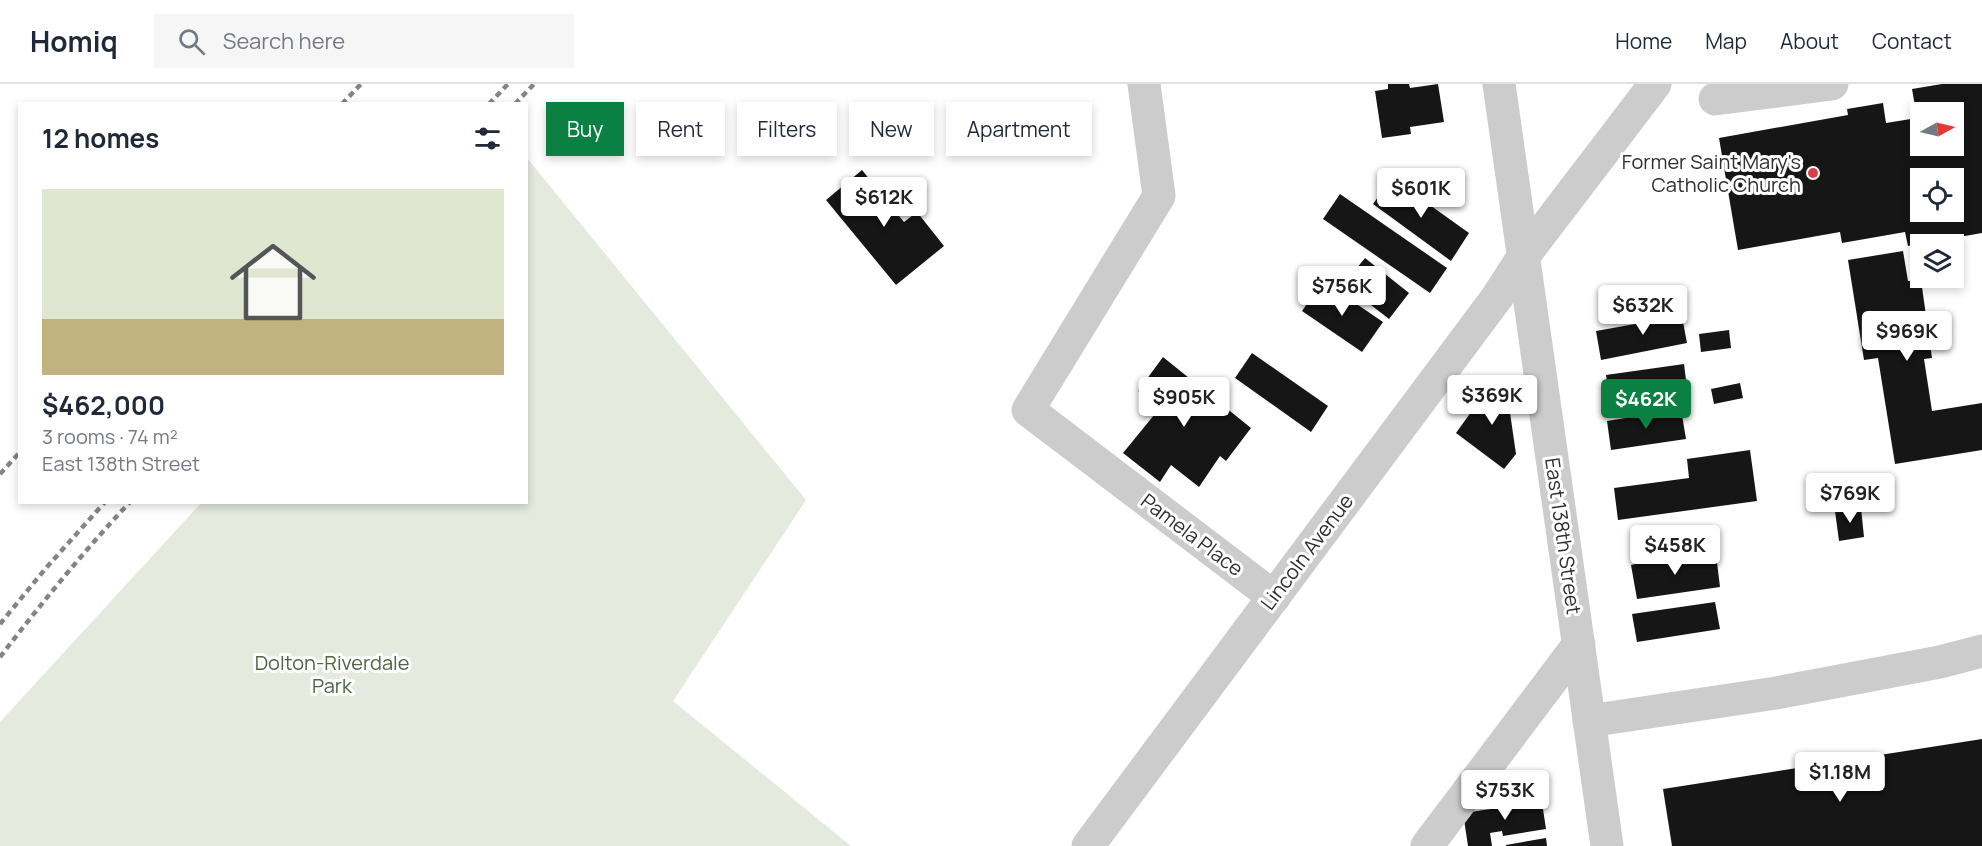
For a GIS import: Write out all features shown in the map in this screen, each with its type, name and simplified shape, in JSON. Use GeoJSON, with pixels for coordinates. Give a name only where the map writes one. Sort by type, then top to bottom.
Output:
{"type":"FeatureCollection","features":[{"type":"Feature","properties":{"kind":"street","name":"Pamela Place"},"geometry":{"type":"LineString","coordinates":[[1144,84],[1159,196],[1028,410],[1274,597]]}},
{"type":"Feature","properties":{"kind":"street","name":"East 138th Street"},"geometry":{"type":"LineString","coordinates":[[1498,84],[1607,846]]}},
{"type":"Feature","properties":{"kind":"street","name":"Lincoln Avenue"},"geometry":{"type":"LineString","coordinates":[[1088,846],[1491,305],[1523,257],[1655,84]]}},
{"type":"Feature","properties":{"kind":"street"},"geometry":{"type":"LineString","coordinates":[[1715,99],[1832,84]]}},
{"type":"Feature","properties":{"kind":"street"},"geometry":{"type":"LineString","coordinates":[[1427,846],[1579,644]]}},
{"type":"Feature","properties":{"kind":"street"},"geometry":{"type":"LineString","coordinates":[[1589,721],[1776,693],[1940,662],[1982,651]]}},
{"type":"Feature","properties":{"kind":"green space","name":"Dolton-Riverdale Park"},"geometry":{"type":"Polygon","coordinates":[[[528,159],[806,500],[673,701],[851,846],[0,846],[0,722],[200,504],[528,504],[528,159]]]}},
{"type":"Feature","properties":{"kind":"building"},"geometry":{"type":"Polygon","coordinates":[[[1388,84],[1409,84],[1410,88],[1438,84],[1444,122],[1410,127],[1411,134],[1382,138],[1375,91],[1388,89],[1388,84]]]}},
{"type":"Feature","properties":{"kind":"building","name":"Former Saint Mary's Catholic Church"},"geometry":{"type":"Polygon","coordinates":[[[1942,84],[1982,84],[1982,233],[1964,236],[1964,234],[1910,234],[1910,246],[1908,246],[1905,232],[1842,243],[1840,232],[1738,250],[1719,138],[1848,115],[1847,109],[1883,103],[1886,123],[1910,119],[1910,156],[1964,156],[1964,102],[1914,102],[1912,89],[1942,84]]]}},
{"type":"Feature","properties":{"kind":"building"},"geometry":{"type":"Polygon","coordinates":[[[862,170],[904,222],[917,212],[944,246],[896,285],[826,200],[862,170]]]}},
{"type":"Feature","properties":{"kind":"building"},"geometry":{"type":"Polygon","coordinates":[[[1392,178],[1469,233],[1451,261],[1373,204],[1392,178]]]}},
{"type":"Feature","properties":{"kind":"building"},"geometry":{"type":"Polygon","coordinates":[[[1340,194],[1447,268],[1430,293],[1323,219],[1340,194]]]}},
{"type":"Feature","properties":{"kind":"building"},"geometry":{"type":"Polygon","coordinates":[[[1903,251],[1910,288],[1922,288],[1932,358],[1924,359],[1932,411],[1982,403],[1982,450],[1895,464],[1878,358],[1864,360],[1848,260],[1903,251]]]}},
{"type":"Feature","properties":{"kind":"building"},"geometry":{"type":"Polygon","coordinates":[[[1365,258],[1409,293],[1389,319],[1344,284],[1365,258]]]}},
{"type":"Feature","properties":{"kind":"building"},"geometry":{"type":"Polygon","coordinates":[[[1323,281],[1383,322],[1362,352],[1302,311],[1323,281]]]}},
{"type":"Feature","properties":{"kind":"building"},"geometry":{"type":"Polygon","coordinates":[[[1680,306],[1687,343],[1601,360],[1596,331],[1663,319],[1661,310],[1680,306]]]}},
{"type":"Feature","properties":{"kind":"building"},"geometry":{"type":"Polygon","coordinates":[[[1729,330],[1731,348],[1701,352],[1699,334],[1729,330]]]}},
{"type":"Feature","properties":{"kind":"building"},"geometry":{"type":"Polygon","coordinates":[[[1252,353],[1328,406],[1311,432],[1235,378],[1252,353]]]}},
{"type":"Feature","properties":{"kind":"building"},"geometry":{"type":"Polygon","coordinates":[[[1163,357],[1251,428],[1226,461],[1220,456],[1199,487],[1171,465],[1160,482],[1123,453],[1159,409],[1138,391],[1163,357]]]}},
{"type":"Feature","properties":{"kind":"building"},"geometry":{"type":"Polygon","coordinates":[[[1684,364],[1688,396],[1611,407],[1606,375],[1684,364]]]}},
{"type":"Feature","properties":{"kind":"building"},"geometry":{"type":"Polygon","coordinates":[[[1494,380],[1506,385],[1516,454],[1504,469],[1456,433],[1494,380]]]}},
{"type":"Feature","properties":{"kind":"building"},"geometry":{"type":"Polygon","coordinates":[[[1740,383],[1743,398],[1714,404],[1711,389],[1740,383]]]}},
{"type":"Feature","properties":{"kind":"building"},"geometry":{"type":"Polygon","coordinates":[[[1681,409],[1686,439],[1611,450],[1607,421],[1681,409]]]}},
{"type":"Feature","properties":{"kind":"building"},"geometry":{"type":"Polygon","coordinates":[[[1750,450],[1757,501],[1618,520],[1614,488],[1689,478],[1687,459],[1750,450]]]}},
{"type":"Feature","properties":{"kind":"building"},"geometry":{"type":"Polygon","coordinates":[[[1861,508],[1864,537],[1839,541],[1835,511],[1861,508]]]}},
{"type":"Feature","properties":{"kind":"building"},"geometry":{"type":"Polygon","coordinates":[[[1716,554],[1720,587],[1637,599],[1631,565],[1675,556],[1675,560],[1716,554]]]}},
{"type":"Feature","properties":{"kind":"building"},"geometry":{"type":"Polygon","coordinates":[[[1715,602],[1720,629],[1637,642],[1632,614],[1715,602]]]}},
{"type":"Feature","properties":{"kind":"building"},"geometry":{"type":"Polygon","coordinates":[[[1982,739],[1982,846],[1672,846],[1663,789],[1982,739]]]}},
{"type":"Feature","properties":{"kind":"building"},"geometry":{"type":"Polygon","coordinates":[[[1541,796],[1546,829],[1503,836],[1502,831],[1490,833],[1492,846],[1468,846],[1463,813],[1498,808],[1497,803],[1541,796]]]}},
{"type":"Feature","properties":{"kind":"building"},"geometry":{"type":"Polygon","coordinates":[[[1546,838],[1547,846],[1506,846],[1506,845],[1546,838]]]}},
{"type":"Feature","properties":{"kind":"railway"},"geometry":{"type":"LineString","coordinates":[[344,102],[361,84]]}},
{"type":"Feature","properties":{"kind":"railway"},"geometry":{"type":"LineString","coordinates":[[491,102],[508,84]]}},
{"type":"Feature","properties":{"kind":"railway"},"geometry":{"type":"LineString","coordinates":[[517,102],[534,84]]}},
{"type":"Feature","properties":{"kind":"railway"},"geometry":{"type":"LineString","coordinates":[[0,474],[18,454]]}},
{"type":"Feature","properties":{"kind":"railway"},"geometry":{"type":"LineString","coordinates":[[0,624],[103,504]]}},
{"type":"Feature","properties":{"kind":"railway"},"geometry":{"type":"LineString","coordinates":[[0,657],[63,578],[128,504]]}},
{"type":"Feature","properties":{"kind":"place","name":"Former Saint Mary's Catholic Church"},"geometry":{"type":"Point","coordinates":[1813,173]}}]}
